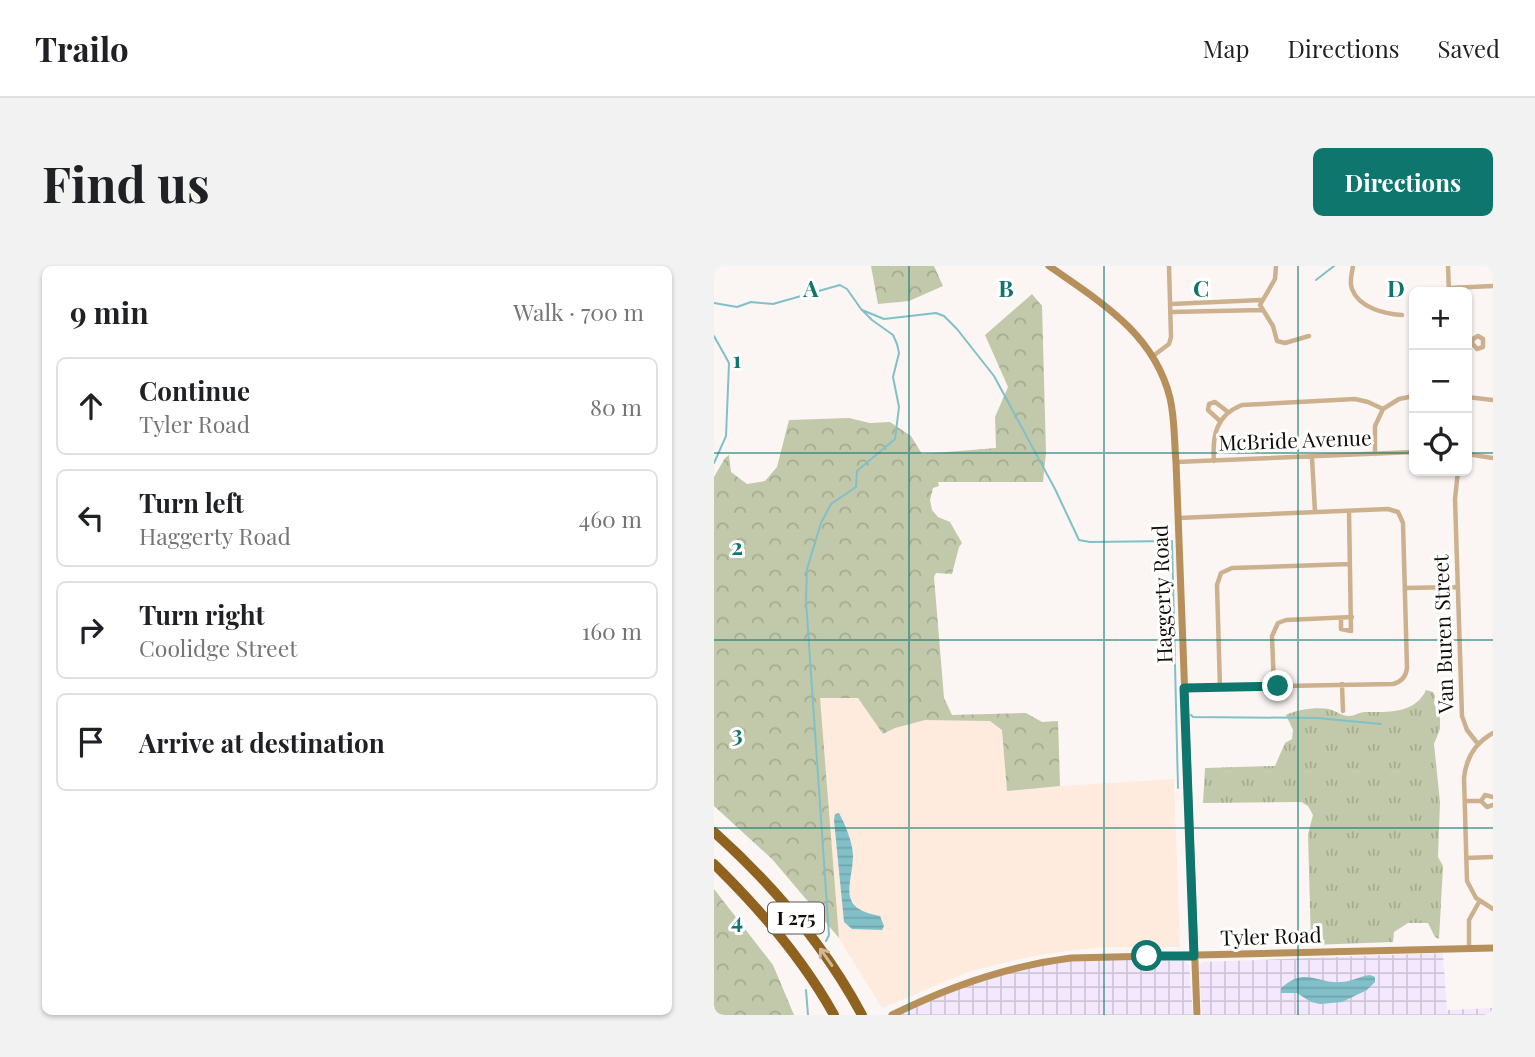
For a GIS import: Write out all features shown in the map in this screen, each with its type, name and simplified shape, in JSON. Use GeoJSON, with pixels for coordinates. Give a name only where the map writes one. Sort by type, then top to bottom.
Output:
{"type":"FeatureCollection","features":[{"type":"Feature","properties":{"kind":"highway","name":"I 275"},"geometry":{"type":"LineString","coordinates":[[714,832],[760,876],[785,905],[831,965],[862,1015]]}},
{"type":"Feature","properties":{"kind":"highway","name":"I 275"},"geometry":{"type":"LineString","coordinates":[[714,864],[790,948],[834,1015]]}},
{"type":"Feature","properties":{"kind":"main road","name":"Haggerty Road"},"geometry":{"type":"LineString","coordinates":[[1049,266],[1120,317],[1153,356],[1164,378],[1170,400],[1176,462],[1197,1015]]}},
{"type":"Feature","properties":{"kind":"main road","name":"Tyler Road"},"geometry":{"type":"LineString","coordinates":[[892,1015],[968,981],[1035,963],[1097,956],[1493,948]]}},
{"type":"Feature","properties":{"kind":"street"},"geometry":{"type":"LineString","coordinates":[[1153,356],[1169,344],[1172,333],[1169,266]]}},
{"type":"Feature","properties":{"kind":"street"},"geometry":{"type":"LineString","coordinates":[[1262,305],[1275,279],[1276,266]]}},
{"type":"Feature","properties":{"kind":"street"},"geometry":{"type":"LineString","coordinates":[[1353,266],[1353,290],[1361,300],[1382,313],[1402,315]]}},
{"type":"Feature","properties":{"kind":"street"},"geometry":{"type":"LineString","coordinates":[[1448,266],[1449,287]]}},
{"type":"Feature","properties":{"kind":"street"},"geometry":{"type":"LineString","coordinates":[[1472,288],[1493,286]]}},
{"type":"Feature","properties":{"kind":"street"},"geometry":{"type":"LineString","coordinates":[[1171,304],[1262,305]]}},
{"type":"Feature","properties":{"kind":"street"},"geometry":{"type":"LineString","coordinates":[[1171,312],[1262,305]]}},
{"type":"Feature","properties":{"kind":"street"},"geometry":{"type":"LineString","coordinates":[[1262,305],[1278,342],[1285,344],[1309,336]]}},
{"type":"Feature","properties":{"kind":"street"},"geometry":{"type":"LineString","coordinates":[[1375,454],[1375,426],[1383,409],[1399,399],[1409,397]]}},
{"type":"Feature","properties":{"kind":"street"},"geometry":{"type":"LineString","coordinates":[[1472,398],[1493,400]]}},
{"type":"Feature","properties":{"kind":"street"},"geometry":{"type":"LineString","coordinates":[[1214,461],[1213,439],[1220,421],[1238,406],[1355,399],[1383,409]]}},
{"type":"Feature","properties":{"kind":"street"},"geometry":{"type":"LineString","coordinates":[[1220,421],[1208,410],[1209,404],[1215,402],[1228,412]]}},
{"type":"Feature","properties":{"kind":"street","name":"McBride Avenue"},"geometry":{"type":"LineString","coordinates":[[1176,462],[1409,452]]}},
{"type":"Feature","properties":{"kind":"street"},"geometry":{"type":"LineString","coordinates":[[1472,455],[1493,458]]}},
{"type":"Feature","properties":{"kind":"street"},"geometry":{"type":"LineString","coordinates":[[1312,457],[1315,512]]}},
{"type":"Feature","properties":{"kind":"street","name":"Van Buren Street"},"geometry":{"type":"LineString","coordinates":[[1457,476],[1455,499],[1462,716],[1467,730],[1478,744]]}},
{"type":"Feature","properties":{"kind":"street"},"geometry":{"type":"LineString","coordinates":[[1178,518],[1391,509],[1398,512],[1403,523],[1407,668],[1405,676],[1393,684],[1184,688]]}},
{"type":"Feature","properties":{"kind":"street"},"geometry":{"type":"LineString","coordinates":[[1341,618],[1341,629],[1351,631],[1349,511]]}},
{"type":"Feature","properties":{"kind":"street"},"geometry":{"type":"LineString","coordinates":[[1220,688],[1217,585],[1221,574],[1232,569],[1350,564]]}},
{"type":"Feature","properties":{"kind":"street"},"geometry":{"type":"LineString","coordinates":[[1405,588],[1457,587]]}},
{"type":"Feature","properties":{"kind":"street"},"geometry":{"type":"LineString","coordinates":[[1274,686],[1272,636],[1276,624],[1286,620],[1352,617]]}},
{"type":"Feature","properties":{"kind":"street"},"geometry":{"type":"LineString","coordinates":[[1342,684],[1343,711]]}},
{"type":"Feature","properties":{"kind":"street"},"geometry":{"type":"LineString","coordinates":[[1493,733],[1478,744],[1465,768],[1468,885],[1479,902],[1493,909]]}},
{"type":"Feature","properties":{"kind":"street"},"geometry":{"type":"LineString","coordinates":[[1481,801],[1485,795],[1493,797]]}},
{"type":"Feature","properties":{"kind":"street"},"geometry":{"type":"LineString","coordinates":[[1465,801],[1481,801],[1487,807],[1493,805]]}},
{"type":"Feature","properties":{"kind":"street"},"geometry":{"type":"LineString","coordinates":[[1466,858],[1493,857]]}},
{"type":"Feature","properties":{"kind":"street"},"geometry":{"type":"LineString","coordinates":[[1469,949],[1469,920],[1479,902]]}},
{"type":"Feature","properties":{"kind":"shaded area"},"geometry":{"type":"Polygon","coordinates":[[[819,698],[944,698],[952,715],[1026,713],[1042,722],[1058,721],[1060,786],[1174,779],[1180,947],[1106,947],[1019,959],[968,972],[882,1008],[838,937],[819,698]]]}},
{"type":"Feature","properties":{"kind":"shaded area"},"geometry":{"type":"Polygon","coordinates":[[[1443,953],[1447,1010],[1493,1008],[1493,1015],[1202,1015],[1199,966],[1202,962],[1443,953]]]}},
{"type":"Feature","properties":{"kind":"shaded area"},"geometry":{"type":"Polygon","coordinates":[[[1067,961],[1186,961],[1189,964],[1193,1015],[896,1015],[934,997],[998,974],[1067,961]]]}},
{"type":"Feature","properties":{"kind":"green space"},"geometry":{"type":"Polygon","coordinates":[[[871,266],[934,266],[943,286],[909,301],[878,304],[871,266]]]}},
{"type":"Feature","properties":{"kind":"green space"},"geometry":{"type":"Polygon","coordinates":[[[1032,294],[1042,306],[1046,453],[1043,482],[938,482],[939,486],[933,488],[930,500],[932,510],[938,517],[950,522],[962,543],[952,574],[936,573],[934,577],[944,698],[952,715],[1026,713],[1042,722],[1058,721],[1060,786],[1007,791],[1002,730],[990,721],[925,720],[883,734],[858,698],[820,698],[839,938],[772,859],[714,806],[714,477],[729,455],[731,472],[747,484],[765,481],[777,467],[789,420],[849,418],[870,423],[890,422],[911,436],[922,454],[996,448],[995,417],[1008,387],[985,335],[1032,294]]]}},
{"type":"Feature","properties":{"kind":"green space"},"geometry":{"type":"Polygon","coordinates":[[[1426,690],[1433,692],[1435,696],[1434,703],[1440,718],[1440,729],[1434,744],[1440,802],[1438,857],[1443,866],[1439,939],[1435,937],[1428,923],[1408,923],[1394,932],[1393,942],[1311,945],[1308,834],[1313,815],[1308,806],[1301,802],[1203,803],[1205,768],[1275,766],[1285,743],[1292,739],[1293,730],[1286,715],[1290,713],[1324,708],[1349,716],[1363,712],[1400,710],[1415,704],[1426,690]]]}},
{"type":"Feature","properties":{"kind":"green space"},"geometry":{"type":"Polygon","coordinates":[[[714,889],[773,965],[794,1015],[714,1015],[714,889]]]}},
{"type":"Feature","properties":{"kind":"water"},"geometry":{"type":"Polygon","coordinates":[[[839,813],[853,851],[850,886],[852,902],[857,908],[880,916],[884,926],[882,930],[852,929],[844,922],[834,820],[835,814],[839,813]]]}},
{"type":"Feature","properties":{"kind":"water"},"geometry":{"type":"Polygon","coordinates":[[[1370,975],[1375,977],[1375,982],[1367,990],[1342,1002],[1320,1004],[1297,993],[1281,993],[1281,988],[1298,978],[1341,982],[1370,975]]]}},
{"type":"Feature","properties":{"kind":"waterway"},"geometry":{"type":"LineString","coordinates":[[1316,280],[1334,266]]}},
{"type":"Feature","properties":{"kind":"waterway"},"geometry":{"type":"LineString","coordinates":[[714,303],[737,307],[751,302],[773,304],[840,285],[847,289],[872,320],[893,335],[899,353],[893,377],[899,407],[895,439],[857,471],[856,487],[831,504],[821,523],[807,569],[806,601],[829,935],[826,941]]}},
{"type":"Feature","properties":{"kind":"waterway"},"geometry":{"type":"LineString","coordinates":[[862,310],[884,319],[936,313],[944,316],[957,329],[994,376],[1055,489],[1079,540],[1172,541],[1178,788]]}},
{"type":"Feature","properties":{"kind":"waterway"},"geometry":{"type":"LineString","coordinates":[[714,336],[729,363],[726,436],[714,463]]}},
{"type":"Feature","properties":{"kind":"waterway"},"geometry":{"type":"LineString","coordinates":[[1191,715],[1317,718],[1381,724]]}},
{"type":"Feature","properties":{"kind":"waterway"},"geometry":{"type":"LineString","coordinates":[[806,990],[808,1015]]}},
{"type":"Feature","properties":{"kind":"route"},"geometry":{"type":"LineString","coordinates":[[1147,956],[1194,956],[1184,688],[1278,686]]}}]}
